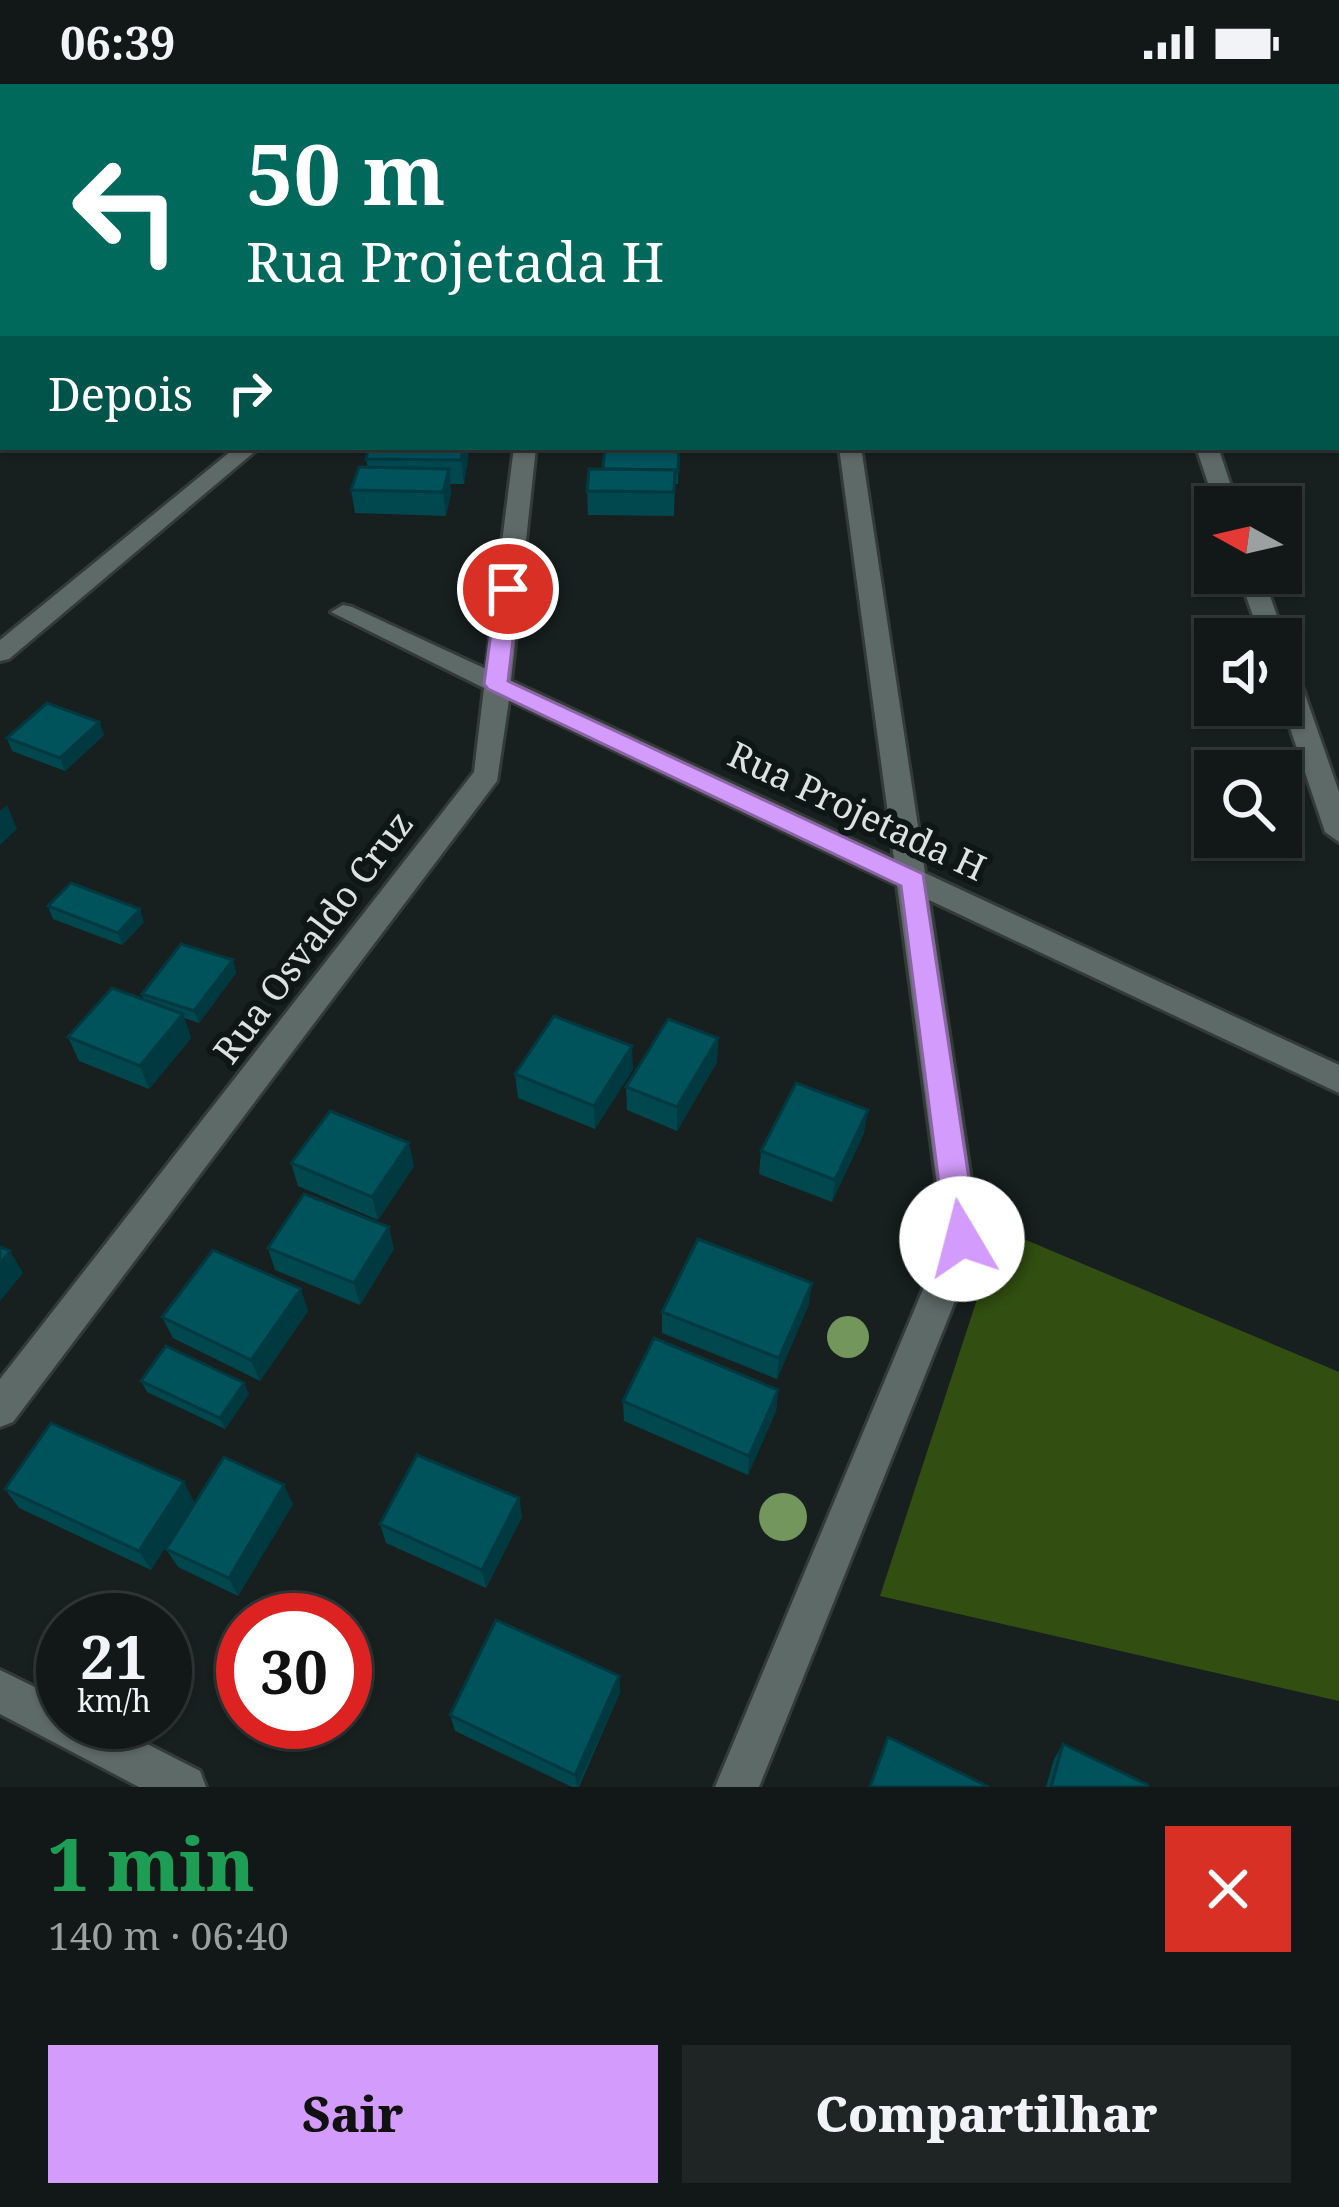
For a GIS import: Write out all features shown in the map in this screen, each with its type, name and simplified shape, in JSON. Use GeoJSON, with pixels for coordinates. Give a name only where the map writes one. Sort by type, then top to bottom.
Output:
{"type":"FeatureCollection","features":[{"type":"Feature","properties":{"kind":"street"},"geometry":{"type":"LineString","coordinates":[[0,653],[245,450]]}},
{"type":"Feature","properties":{"kind":"street","name":"Rua Osvaldo Cruz"},"geometry":{"type":"LineString","coordinates":[[0,1409],[487,774],[525,450]]}},
{"type":"Feature","properties":{"kind":"street"},"geometry":{"type":"LineString","coordinates":[[737,1787],[962,1239],[850,450]]}},
{"type":"Feature","properties":{"kind":"street"},"geometry":{"type":"LineString","coordinates":[[1208,450],[1220,486]]}},
{"type":"Feature","properties":{"kind":"street","name":"Rua Projetada H"},"geometry":{"type":"LineString","coordinates":[[343,612],[1339,1080]]}},
{"type":"Feature","properties":{"kind":"street"},"geometry":{"type":"LineString","coordinates":[[1302,724],[1339,832]]}},
{"type":"Feature","properties":{"kind":"street"},"geometry":{"type":"LineString","coordinates":[[0,1691],[184,1787]]}},
{"type":"Feature","properties":{"kind":"green space"},"geometry":{"type":"Polygon","coordinates":[[[1000,1229],[1339,1372],[1339,1701],[880,1596],[1000,1229]]]}},
{"type":"Feature","properties":{"kind":"building"},"geometry":{"type":"Polygon","coordinates":[[[368,450],[463,450],[461,460],[366,459],[368,450]]]}},
{"type":"Feature","properties":{"kind":"building"},"geometry":{"type":"Polygon","coordinates":[[[605,450],[679,450],[678,472],[603,469],[605,450]]]}},
{"type":"Feature","properties":{"kind":"building"},"geometry":{"type":"Polygon","coordinates":[[[359,467],[449,469],[443,492],[351,490],[359,467]]]}},
{"type":"Feature","properties":{"kind":"building"},"geometry":{"type":"Polygon","coordinates":[[[589,469],[675,470],[674,492],[587,491],[589,469]]]}},
{"type":"Feature","properties":{"kind":"building"},"geometry":{"type":"Polygon","coordinates":[[[47,703],[99,722],[60,758],[7,738],[47,703]]]}},
{"type":"Feature","properties":{"kind":"building"},"geometry":{"type":"Polygon","coordinates":[[[71,883],[140,909],[118,933],[48,906],[71,883]]]}},
{"type":"Feature","properties":{"kind":"building"},"geometry":{"type":"Polygon","coordinates":[[[181,944],[233,960],[194,1011],[142,994],[181,944]]]}},
{"type":"Feature","properties":{"kind":"building"},"geometry":{"type":"Polygon","coordinates":[[[112,988],[183,1014],[140,1066],[68,1037],[112,988]]]}},
{"type":"Feature","properties":{"kind":"building"},"geometry":{"type":"Polygon","coordinates":[[[554,1016],[632,1046],[594,1106],[515,1074],[554,1016]]]}},
{"type":"Feature","properties":{"kind":"building"},"geometry":{"type":"Polygon","coordinates":[[[668,1019],[718,1038],[677,1107],[626,1087],[668,1019]]]}},
{"type":"Feature","properties":{"kind":"building"},"geometry":{"type":"Polygon","coordinates":[[[796,1083],[868,1110],[835,1180],[761,1151],[796,1083]]]}},
{"type":"Feature","properties":{"kind":"building"},"geometry":{"type":"Polygon","coordinates":[[[330,1111],[409,1143],[372,1197],[291,1163],[330,1111]]]}},
{"type":"Feature","properties":{"kind":"building"},"geometry":{"type":"Polygon","coordinates":[[[304,1194],[389,1227],[354,1283],[268,1248],[304,1194]]]}},
{"type":"Feature","properties":{"kind":"building"},"geometry":{"type":"Polygon","coordinates":[[[698,1239],[812,1283],[779,1358],[662,1312],[698,1239]]]}},
{"type":"Feature","properties":{"kind":"building"},"geometry":{"type":"Polygon","coordinates":[[[213,1250],[301,1289],[251,1360],[162,1317],[213,1250]]]}},
{"type":"Feature","properties":{"kind":"building"},"geometry":{"type":"Polygon","coordinates":[[[654,1338],[778,1390],[749,1456],[623,1401],[654,1338]]]}},
{"type":"Feature","properties":{"kind":"building"},"geometry":{"type":"Polygon","coordinates":[[[166,1346],[244,1383],[220,1418],[141,1381],[166,1346]]]}},
{"type":"Feature","properties":{"kind":"building"},"geometry":{"type":"Polygon","coordinates":[[[51,1423],[184,1482],[139,1551],[5,1489],[51,1423]]]}},
{"type":"Feature","properties":{"kind":"building"},"geometry":{"type":"Polygon","coordinates":[[[417,1455],[519,1498],[482,1570],[380,1524],[417,1455]]]}},
{"type":"Feature","properties":{"kind":"building"},"geometry":{"type":"Polygon","coordinates":[[[224,1457],[284,1485],[229,1578],[166,1549],[224,1457]]]}},
{"type":"Feature","properties":{"kind":"building"},"geometry":{"type":"Polygon","coordinates":[[[496,1620],[619,1676],[575,1775],[450,1715],[496,1620]]]}},
{"type":"Feature","properties":{"kind":"building"},"geometry":{"type":"Polygon","coordinates":[[[888,1737],[989,1787],[870,1787],[888,1737]]]}},
{"type":"Feature","properties":{"kind":"building"},"geometry":{"type":"Polygon","coordinates":[[[1063,1744],[1148,1785],[1148,1787],[1051,1787],[1063,1744]]]}},
{"type":"Feature","properties":{"kind":"route"},"geometry":{"type":"LineString","coordinates":[[508,589],[496,684],[914,881],[962,1239]]}}]}
